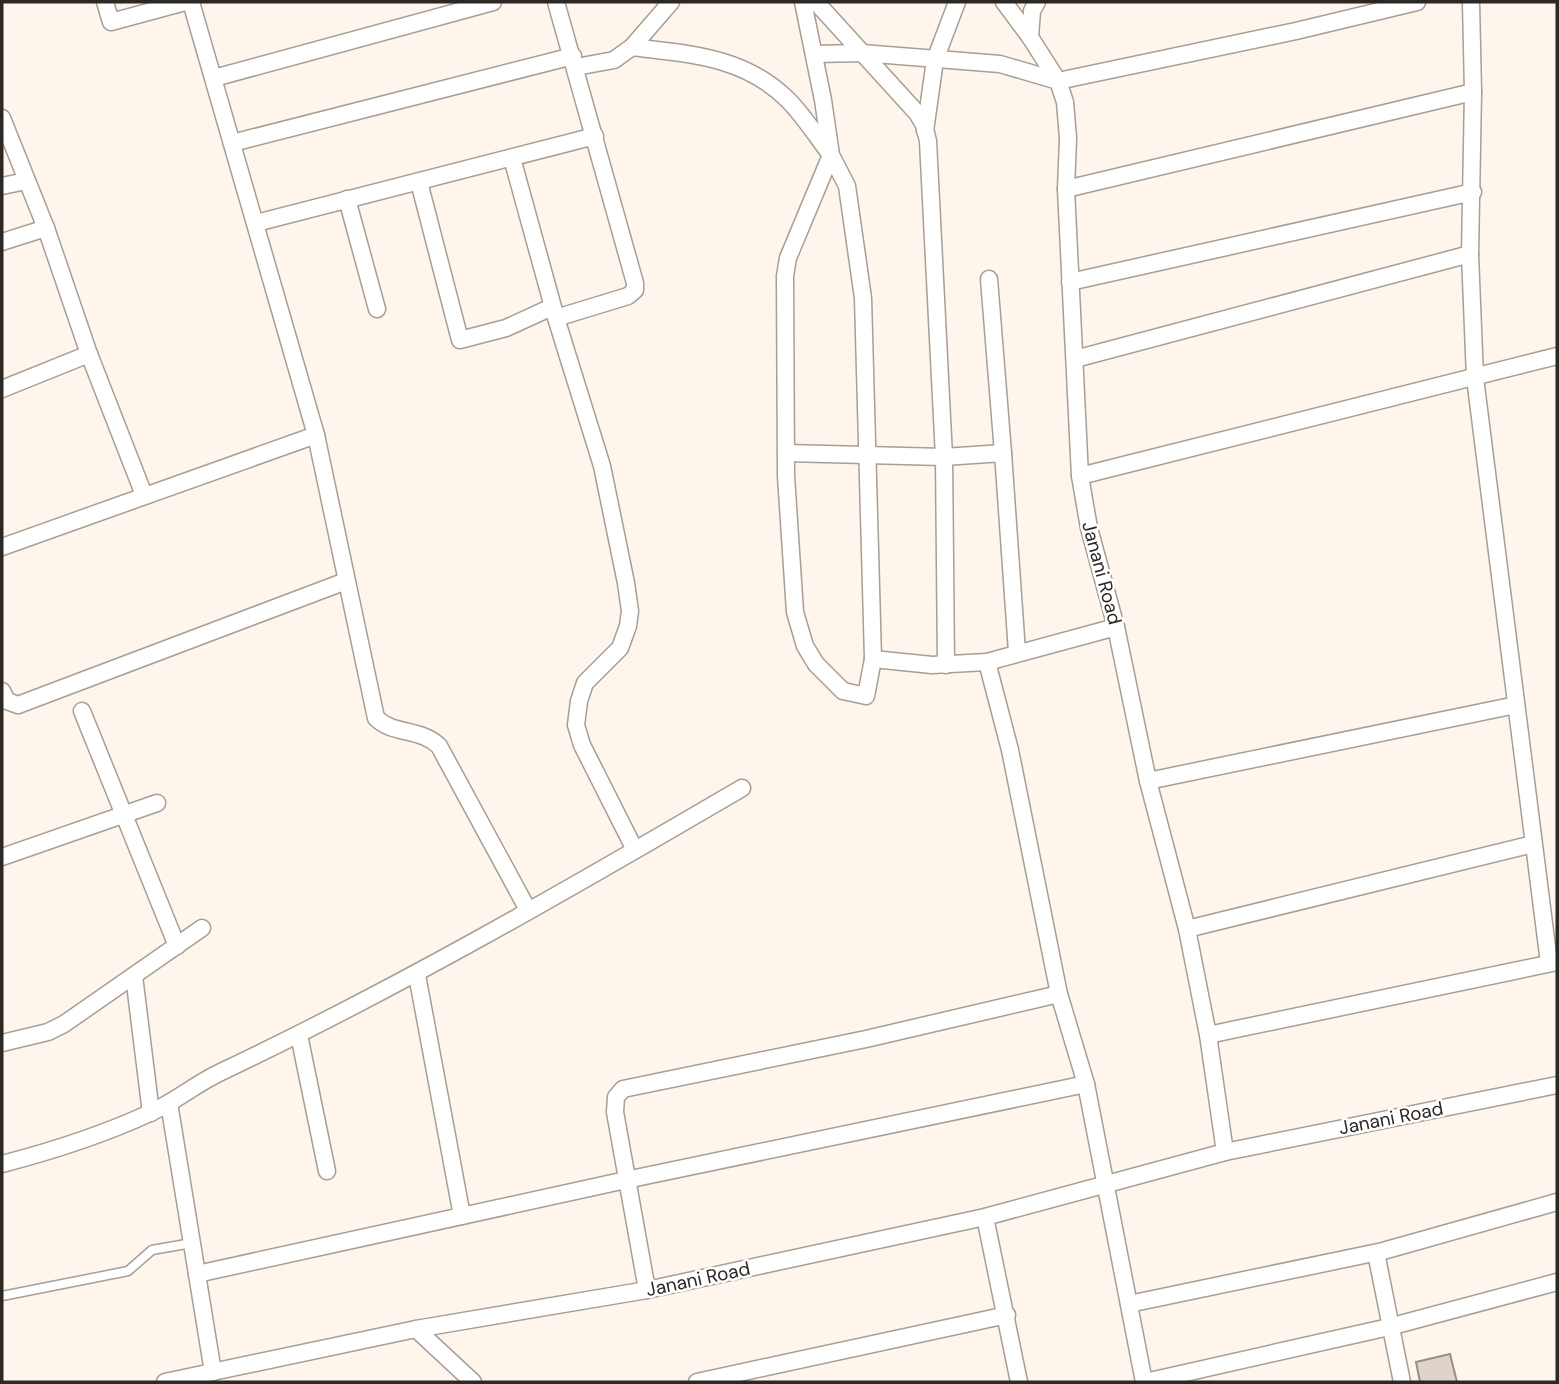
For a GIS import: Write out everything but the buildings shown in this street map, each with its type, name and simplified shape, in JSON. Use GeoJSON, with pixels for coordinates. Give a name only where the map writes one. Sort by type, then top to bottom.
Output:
{"type":"FeatureCollection","features":[{"type":"Feature","properties":{"kind":"street"},"geometry":{"type":"LineString","coordinates":[[105,2],[111,22],[185,2]]}},
{"type":"Feature","properties":{"kind":"street"},"geometry":{"type":"LineString","coordinates":[[191,2],[316,435],[376,718],[389,727],[423,735],[439,746],[528,910]]}},
{"type":"Feature","properties":{"kind":"street"},"geometry":{"type":"LineString","coordinates":[[214,78],[493,2]]}},
{"type":"Feature","properties":{"kind":"street"},"geometry":{"type":"LineString","coordinates":[[419,182],[460,340],[554,312],[628,296],[635,290],[628,251],[556,2]]}},
{"type":"Feature","properties":{"kind":"street"},"geometry":{"type":"LineString","coordinates":[[232,142],[574,61],[614,60],[632,47],[671,2]]}},
{"type":"Feature","properties":{"kind":"street"},"geometry":{"type":"LineString","coordinates":[[632,47],[714,59],[755,73],[788,100],[831,155],[847,186],[863,298],[873,659],[866,696],[844,691],[816,664],[805,646],[795,612],[786,453],[785,276],[788,258],[831,155],[803,2]]}},
{"type":"Feature","properties":{"kind":"street"},"geometry":{"type":"LineString","coordinates":[[816,2],[917,113],[928,141],[944,457],[946,666]]}},
{"type":"Feature","properties":{"kind":"street"},"geometry":{"type":"LineString","coordinates":[[925,131],[935,60],[957,2]]}},
{"type":"Feature","properties":{"kind":"street","name":"Janani Road"},"geometry":{"type":"LineString","coordinates":[[1004,2],[1058,81],[1065,102],[1066,189],[1080,476],[1089,528],[1116,626],[1148,781],[1187,929],[1208,1035],[1225,1152]]}},
{"type":"Feature","properties":{"kind":"street"},"geometry":{"type":"LineString","coordinates":[[1030,37],[1032,11],[1037,2]]}},
{"type":"Feature","properties":{"kind":"street"},"geometry":{"type":"LineString","coordinates":[[814,54],[862,53],[1000,64],[1058,81],[1296,31],[1417,2]]}},
{"type":"Feature","properties":{"kind":"street"},"geometry":{"type":"LineString","coordinates":[[1208,1035],[1553,962],[1533,844],[1475,377],[1470,254],[1474,92],[1471,2]]}},
{"type":"Feature","properties":{"kind":"street"},"geometry":{"type":"LineString","coordinates":[[1066,189],[1474,92]]}},
{"type":"Feature","properties":{"kind":"street"},"geometry":{"type":"LineString","coordinates":[[2,118],[46,228],[89,354],[144,495]]}},
{"type":"Feature","properties":{"kind":"street"},"geometry":{"type":"LineString","coordinates":[[256,223],[595,136]]}},
{"type":"Feature","properties":{"kind":"street"},"geometry":{"type":"LineString","coordinates":[[512,158],[554,312],[602,466],[630,611],[620,648],[586,683],[579,701],[576,725],[582,745],[635,850]]}},
{"type":"Feature","properties":{"kind":"street"},"geometry":{"type":"LineString","coordinates":[[2,187],[26,181]]}},
{"type":"Feature","properties":{"kind":"street"},"geometry":{"type":"LineString","coordinates":[[1070,282],[1473,192]]}},
{"type":"Feature","properties":{"kind":"street"},"geometry":{"type":"LineString","coordinates":[[347,199],[376,309]]}},
{"type":"Feature","properties":{"kind":"street"},"geometry":{"type":"LineString","coordinates":[[2,242],[46,228]]}},
{"type":"Feature","properties":{"kind":"street"},"geometry":{"type":"LineString","coordinates":[[1074,359],[1470,254]]}},
{"type":"Feature","properties":{"kind":"street"},"geometry":{"type":"LineString","coordinates":[[989,279],[1017,652]]}},
{"type":"Feature","properties":{"kind":"street"},"geometry":{"type":"LineString","coordinates":[[2,389],[89,354]]}},
{"type":"Feature","properties":{"kind":"street"},"geometry":{"type":"LineString","coordinates":[[1080,476],[1557,356]]}},
{"type":"Feature","properties":{"kind":"street"},"geometry":{"type":"LineString","coordinates":[[2,547],[316,435]]}},
{"type":"Feature","properties":{"kind":"street"},"geometry":{"type":"LineString","coordinates":[[786,453],[944,457],[1003,453]]}},
{"type":"Feature","properties":{"kind":"street"},"geometry":{"type":"LineString","coordinates":[[2,691],[7,701],[18,705],[346,581]]}},
{"type":"Feature","properties":{"kind":"street"},"geometry":{"type":"LineString","coordinates":[[873,659],[946,666],[974,661],[987,662],[1116,626]]}},
{"type":"Feature","properties":{"kind":"street"},"geometry":{"type":"LineString","coordinates":[[987,662],[1010,750],[1059,994],[1086,1084],[1144,1382],[1389,1327],[1557,1282]]}},
{"type":"Feature","properties":{"kind":"street"},"geometry":{"type":"LineString","coordinates":[[1148,781],[1516,705]]}},
{"type":"Feature","properties":{"kind":"street"},"geometry":{"type":"LineString","coordinates":[[82,711],[177,946]]}},
{"type":"Feature","properties":{"kind":"street"},"geometry":{"type":"LineString","coordinates":[[2,1164],[80,1140],[151,1113],[202,1081],[417,975],[742,788]]}},
{"type":"Feature","properties":{"kind":"street"},"geometry":{"type":"LineString","coordinates":[[2,858],[158,803]]}},
{"type":"Feature","properties":{"kind":"street"},"geometry":{"type":"LineString","coordinates":[[1187,929],[1533,844]]}},
{"type":"Feature","properties":{"kind":"street"},"geometry":{"type":"LineString","coordinates":[[2,1043],[48,1032],[202,928]]}},
{"type":"Feature","properties":{"kind":"street"},"geometry":{"type":"LineString","coordinates":[[417,975],[462,1216]]}},
{"type":"Feature","properties":{"kind":"street"},"geometry":{"type":"LineString","coordinates":[[134,976],[151,1113]]}},
{"type":"Feature","properties":{"kind":"street"},"geometry":{"type":"LineString","coordinates":[[648,1290],[615,1112],[616,1097],[623,1089],[866,1039],[1059,994]]}},
{"type":"Feature","properties":{"kind":"street"},"geometry":{"type":"LineString","coordinates":[[299,1035],[327,1171]]}},
{"type":"Feature","properties":{"kind":"street"},"geometry":{"type":"LineString","coordinates":[[198,1274],[626,1180],[1086,1084]]}},
{"type":"Feature","properties":{"kind":"street","name":"Janani Road"},"geometry":{"type":"LineString","coordinates":[[165,1382],[416,1329],[648,1290],[985,1217],[1225,1152],[1557,1085]]}},
{"type":"Feature","properties":{"kind":"street"},"geometry":{"type":"LineString","coordinates":[[169,1103],[213,1372]]}},
{"type":"Feature","properties":{"kind":"street"},"geometry":{"type":"LineString","coordinates":[[1129,1304],[1376,1253],[1557,1202]]}},
{"type":"Feature","properties":{"kind":"street"},"geometry":{"type":"LineString","coordinates":[[985,1217],[1019,1382]]}},
{"type":"Feature","properties":{"kind":"street"},"geometry":{"type":"LineString","coordinates":[[1376,1253],[1402,1382]]}},
{"type":"Feature","properties":{"kind":"street"},"geometry":{"type":"LineString","coordinates":[[697,1382],[1007,1315]]}},
{"type":"Feature","properties":{"kind":"street"},"geometry":{"type":"LineString","coordinates":[[416,1329],[473,1382]]}},
{"type":"Feature","properties":{"kind":"lane"},"geometry":{"type":"LineString","coordinates":[[2,1296],[128,1271],[152,1250],[192,1243]]}}]}
